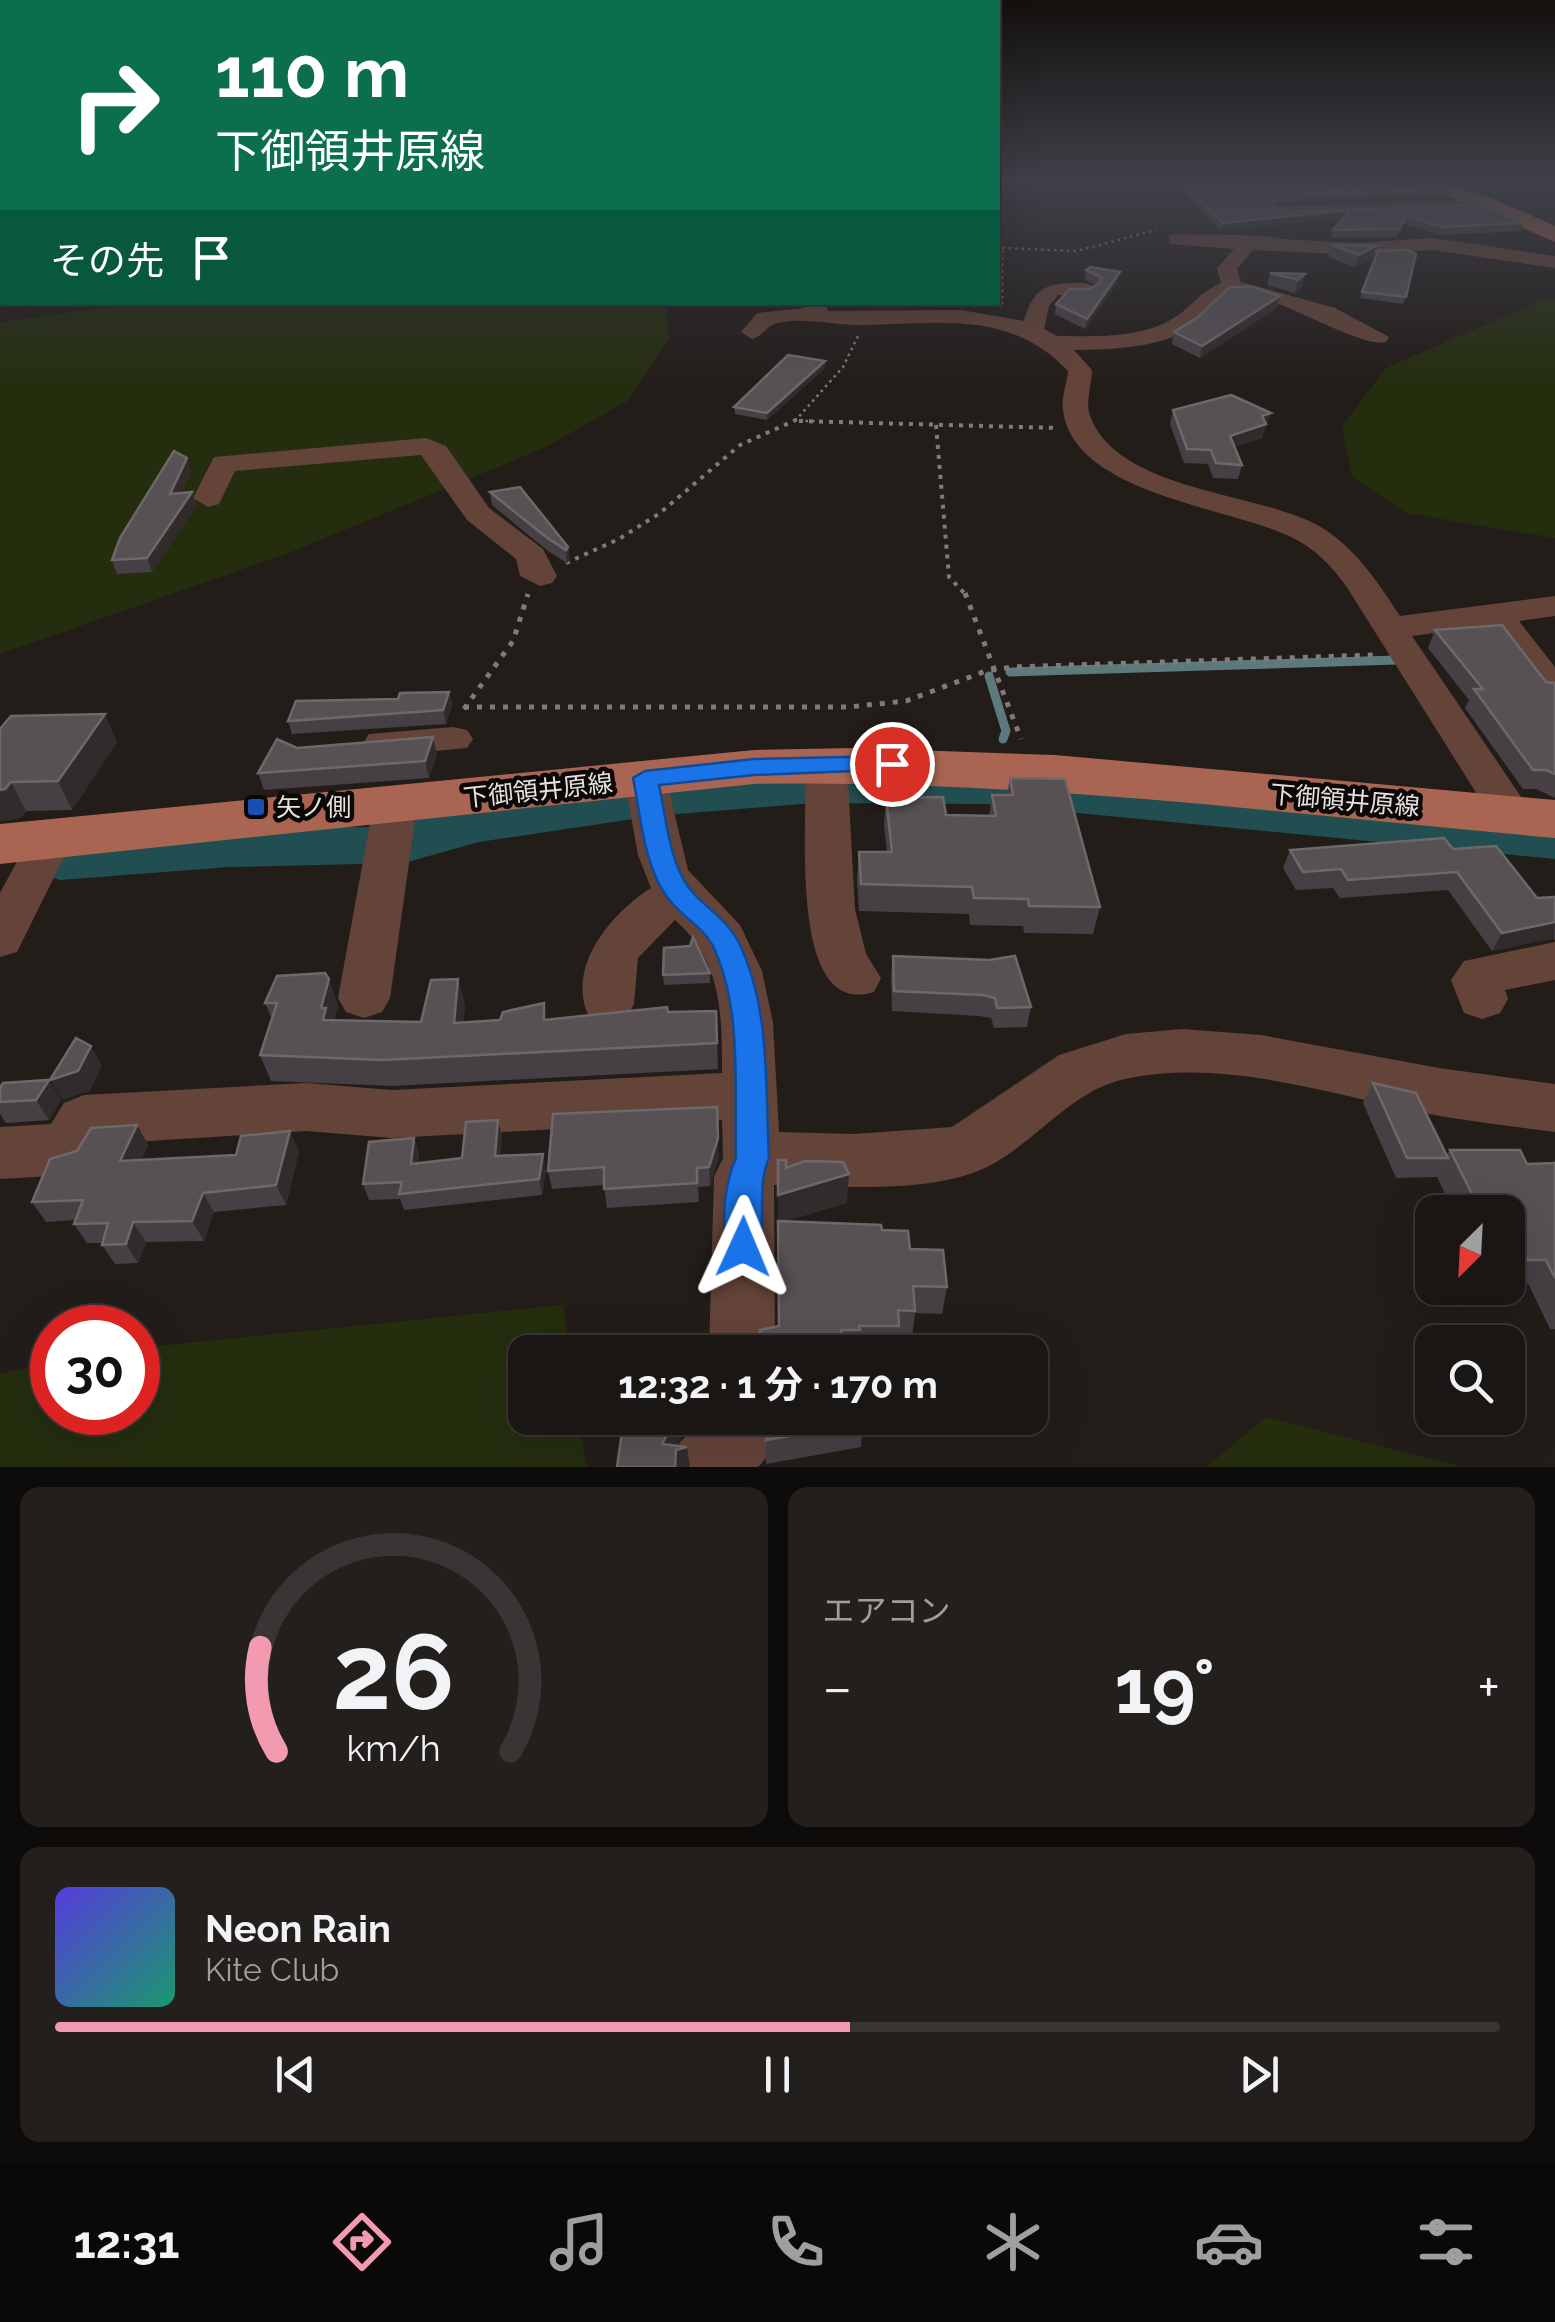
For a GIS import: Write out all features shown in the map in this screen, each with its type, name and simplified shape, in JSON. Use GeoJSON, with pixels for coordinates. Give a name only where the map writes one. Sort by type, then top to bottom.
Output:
{"type":"FeatureCollection","features":[{"type":"Feature","properties":{"kind":"main road","name":"下御領井原線"},"geometry":{"type":"LineString","coordinates":[[25,842],[645,778],[1031,770],[1534,818]]}},
{"type":"Feature","properties":{"kind":"street"},"geometry":{"type":"LineString","coordinates":[[1232,286],[1228,268],[1245,247]]}},
{"type":"Feature","properties":{"kind":"street"},"geometry":{"type":"LineString","coordinates":[[1357,247],[1373,247]]}},
{"type":"Feature","properties":{"kind":"street"},"geometry":{"type":"LineString","coordinates":[[1443,247],[1555,262]]}},
{"type":"Feature","properties":{"kind":"street"},"geometry":{"type":"LineString","coordinates":[[1473,247],[1479,251]]}},
{"type":"Feature","properties":{"kind":"street"},"geometry":{"type":"LineString","coordinates":[[1367,248],[1390,270]]}},
{"type":"Feature","properties":{"kind":"street"},"geometry":{"type":"LineString","coordinates":[[752,332],[765,318],[818,311],[1121,341],[1182,324],[1196,314],[1204,298],[1232,286],[1327,312],[1378,336]]}},
{"type":"Feature","properties":{"kind":"street"},"geometry":{"type":"LineString","coordinates":[[1029,332],[1035,324],[1038,305],[1052,289],[1087,289]]}},
{"type":"Feature","properties":{"kind":"street"},"geometry":{"type":"LineString","coordinates":[[789,336],[818,311]]}},
{"type":"Feature","properties":{"kind":"street"},"geometry":{"type":"LineString","coordinates":[[1029,332],[1080,318]]}},
{"type":"Feature","properties":{"kind":"street"},"geometry":{"type":"LineString","coordinates":[[1029,332],[1080,370],[1075,412],[1083,429],[1111,458],[1148,480],[1313,536],[1341,559],[1389,641],[1534,818]]}},
{"type":"Feature","properties":{"kind":"street"},"geometry":{"type":"LineString","coordinates":[[208,498],[224,463],[426,446],[478,514],[532,556],[532,568],[540,576]]}},
{"type":"Feature","properties":{"kind":"street"},"geometry":{"type":"LineString","coordinates":[[1389,641],[1494,613],[1555,606]]}},
{"type":"Feature","properties":{"kind":"street"},"geometry":{"type":"LineString","coordinates":[[1494,613],[1554,690]]}},
{"type":"Feature","properties":{"kind":"street"},"geometry":{"type":"LineString","coordinates":[[340,746],[459,724]]}},
{"type":"Feature","properties":{"kind":"street"},"geometry":{"type":"LineString","coordinates":[[828,777],[835,936],[847,970],[856,978]]}},
{"type":"Feature","properties":{"kind":"street"},"geometry":{"type":"LineString","coordinates":[[645,778],[664,863],[679,894],[714,925],[746,999],[752,1158],[744,1177],[742,1335]]}},
{"type":"Feature","properties":{"kind":"street"},"geometry":{"type":"LineString","coordinates":[[364,998],[394,806]]}},
{"type":"Feature","properties":{"kind":"street"},"geometry":{"type":"LineString","coordinates":[[0,939],[25,842]]}},
{"type":"Feature","properties":{"kind":"street"},"geometry":{"type":"LineString","coordinates":[[608,1004],[614,951],[662,904],[679,894]]}},
{"type":"Feature","properties":{"kind":"street"},"geometry":{"type":"LineString","coordinates":[[1482,999],[1476,980],[1482,975],[1555,961]]}},
{"type":"Feature","properties":{"kind":"street"},"geometry":{"type":"LineString","coordinates":[[752,1158],[854,1160],[958,1153],[978,1143],[1078,1071],[1126,1056],[1182,1051],[1261,1058],[1438,1092],[1555,1108]]}},
{"type":"Feature","properties":{"kind":"street"},"geometry":{"type":"LineString","coordinates":[[0,1153],[68,1150],[84,1120],[306,1107],[392,1114],[748,1095]]}},
{"type":"Feature","properties":{"kind":"street"},"geometry":{"type":"LineString","coordinates":[[705,1467],[741,1435]]}},
{"type":"Feature","properties":{"kind":"path"},"geometry":{"type":"LineString","coordinates":[[1029,332],[1000,248],[1077,252],[1094,247]]}},
{"type":"Feature","properties":{"kind":"path"},"geometry":{"type":"LineString","coordinates":[[796,421],[843,367],[858,340],[860,317]]}},
{"type":"Feature","properties":{"kind":"path"},"geometry":{"type":"LineString","coordinates":[[459,724],[513,640],[531,585],[540,576],[619,540],[660,514],[740,445],[796,421],[1083,429]]}},
{"type":"Feature","properties":{"kind":"path"},"geometry":{"type":"LineString","coordinates":[[936,425],[949,576],[966,594],[998,670],[1031,770]]}},
{"type":"Feature","properties":{"kind":"path"},"geometry":{"type":"LineString","coordinates":[[459,724],[906,702],[998,670],[1389,641]]}},
{"type":"Feature","properties":{"kind":"green space"},"geometry":{"type":"Polygon","coordinates":[[[1545,299],[1555,300],[1555,538],[1406,513],[1352,477],[1342,426],[1386,368],[1545,299]]]}},
{"type":"Feature","properties":{"kind":"green space"},"geometry":{"type":"Polygon","coordinates":[[[124,305],[666,305],[669,338],[629,400],[544,448],[286,554],[0,654],[0,322],[124,305]]]}},
{"type":"Feature","properties":{"kind":"green space"},"geometry":{"type":"Polygon","coordinates":[[[563,1305],[567,1335],[508,1335],[508,1435],[581,1435],[586,1467],[0,1467],[0,1374],[30,1366],[30,1435],[160,1435],[160,1346],[563,1305]]]}},
{"type":"Feature","properties":{"kind":"green space"},"geometry":{"type":"Polygon","coordinates":[[[1266,1417],[1462,1467],[1206,1467],[1266,1417]]]}},
{"type":"Feature","properties":{"kind":"building"},"geometry":{"type":"Polygon","coordinates":[[[1339,247],[1373,247],[1359,255],[1339,247]]]}},
{"type":"Feature","properties":{"kind":"building"},"geometry":{"type":"Polygon","coordinates":[[[1406,250],[1416,254],[1406,297],[1362,292],[1378,251],[1406,250]]]}},
{"type":"Feature","properties":{"kind":"building"},"geometry":{"type":"Polygon","coordinates":[[[1090,267],[1120,272],[1087,319],[1056,304],[1070,289],[1089,289],[1100,283],[1101,277],[1086,270],[1090,267]]]}},
{"type":"Feature","properties":{"kind":"building"},"geometry":{"type":"Polygon","coordinates":[[[1270,273],[1305,274],[1298,280],[1270,273]]]}},
{"type":"Feature","properties":{"kind":"building"},"geometry":{"type":"Polygon","coordinates":[[[1230,287],[1253,287],[1280,296],[1202,346],[1174,332],[1198,317],[1230,287]]]}},
{"type":"Feature","properties":{"kind":"building"},"geometry":{"type":"Polygon","coordinates":[[[788,355],[825,361],[767,413],[734,407],[788,355]]]}},
{"type":"Feature","properties":{"kind":"building"},"geometry":{"type":"Polygon","coordinates":[[[1231,395],[1271,413],[1262,416],[1266,424],[1230,436],[1242,465],[1216,463],[1211,450],[1187,449],[1173,410],[1231,395]]]}},
{"type":"Feature","properties":{"kind":"building"},"geometry":{"type":"Polygon","coordinates":[[[174,451],[187,458],[170,494],[192,492],[147,558],[112,560],[120,538],[174,451]]]}},
{"type":"Feature","properties":{"kind":"building"},"geometry":{"type":"Polygon","coordinates":[[[520,487],[568,547],[566,550],[490,492],[520,487]]]}},
{"type":"Feature","properties":{"kind":"building"},"geometry":{"type":"Polygon","coordinates":[[[1502,625],[1546,682],[1555,683],[1555,774],[1533,770],[1474,689],[1483,689],[1435,630],[1502,625]]]}},
{"type":"Feature","properties":{"kind":"building"},"geometry":{"type":"Polygon","coordinates":[[[449,692],[443,710],[288,721],[296,701],[398,699],[400,693],[449,692]]]}},
{"type":"Feature","properties":{"kind":"building"},"geometry":{"type":"Polygon","coordinates":[[[105,714],[58,781],[11,782],[0,790],[0,729],[11,716],[105,714]]]}},
{"type":"Feature","properties":{"kind":"building"},"geometry":{"type":"Polygon","coordinates":[[[433,737],[425,761],[258,773],[277,739],[297,748],[433,737]]]}},
{"type":"Feature","properties":{"kind":"building"},"geometry":{"type":"Polygon","coordinates":[[[1010,778],[1065,779],[1100,907],[1029,906],[1028,899],[974,898],[972,887],[861,884],[859,852],[892,852],[886,798],[943,797],[946,815],[996,816],[992,795],[1013,795],[1010,778]]]}},
{"type":"Feature","properties":{"kind":"building"},"geometry":{"type":"Polygon","coordinates":[[[1444,838],[1453,849],[1496,846],[1537,898],[1555,897],[1555,922],[1502,933],[1457,872],[1348,880],[1341,869],[1303,872],[1290,850],[1444,838]]]}},
{"type":"Feature","properties":{"kind":"building"},"geometry":{"type":"Polygon","coordinates":[[[693,937],[710,973],[663,975],[664,948],[690,946],[693,937]]]}},
{"type":"Feature","properties":{"kind":"building"},"geometry":{"type":"Polygon","coordinates":[[[893,956],[989,960],[1015,956],[1031,1007],[997,1008],[995,998],[983,995],[894,991],[893,956]]]}},
{"type":"Feature","properties":{"kind":"building"},"geometry":{"type":"Polygon","coordinates":[[[325,973],[329,979],[321,1008],[326,1008],[323,1020],[421,1022],[431,980],[458,979],[454,1023],[500,1020],[503,1012],[544,1003],[544,1020],[667,1007],[668,1012],[716,1011],[717,1043],[383,1060],[260,1055],[277,1003],[265,1003],[277,976],[325,973]]]}},
{"type":"Feature","properties":{"kind":"building"},"geometry":{"type":"Polygon","coordinates":[[[76,1038],[91,1046],[78,1071],[50,1080],[76,1038]]]}},
{"type":"Feature","properties":{"kind":"building"},"geometry":{"type":"Polygon","coordinates":[[[49,1080],[36,1100],[0,1102],[3,1083],[49,1080]]]}},
{"type":"Feature","properties":{"kind":"building"},"geometry":{"type":"Polygon","coordinates":[[[1373,1083],[1416,1093],[1448,1158],[1407,1158],[1373,1083]]]}},
{"type":"Feature","properties":{"kind":"building"},"geometry":{"type":"Polygon","coordinates":[[[717,1107],[718,1138],[709,1167],[697,1168],[697,1183],[604,1189],[604,1167],[548,1171],[553,1114],[717,1107]]]}},
{"type":"Feature","properties":{"kind":"building"},"geometry":{"type":"Polygon","coordinates":[[[498,1120],[495,1156],[543,1154],[539,1179],[399,1194],[402,1182],[363,1184],[369,1142],[414,1138],[411,1164],[462,1158],[466,1122],[498,1120]]]}},
{"type":"Feature","properties":{"kind":"building"},"geometry":{"type":"Polygon","coordinates":[[[137,1125],[120,1161],[236,1155],[241,1136],[290,1131],[276,1185],[203,1193],[192,1221],[133,1222],[126,1244],[102,1245],[108,1223],[74,1224],[83,1200],[32,1202],[50,1159],[77,1151],[91,1128],[137,1125]]]}},
{"type":"Feature","properties":{"kind":"building"},"geometry":{"type":"Polygon","coordinates":[[[1450,1150],[1520,1150],[1527,1164],[1555,1163],[1555,1278],[1546,1260],[1528,1260],[1525,1254],[1525,1195],[1472,1195],[1450,1150]]]}},
{"type":"Feature","properties":{"kind":"building"},"geometry":{"type":"Polygon","coordinates":[[[778,1160],[786,1160],[786,1168],[805,1161],[843,1162],[849,1174],[778,1195],[778,1160]]]}},
{"type":"Feature","properties":{"kind":"building"},"geometry":{"type":"Polygon","coordinates":[[[778,1221],[881,1225],[882,1230],[908,1231],[910,1249],[943,1250],[947,1287],[913,1286],[915,1311],[898,1310],[899,1326],[859,1326],[860,1330],[841,1330],[842,1335],[760,1335],[760,1330],[779,1326],[778,1221]]]}},
{"type":"Feature","properties":{"kind":"building"},"geometry":{"type":"Polygon","coordinates":[[[622,1435],[667,1435],[662,1444],[687,1447],[676,1450],[675,1467],[617,1467],[622,1435]]]}},
{"type":"Feature","properties":{"kind":"building"},"geometry":{"type":"Polygon","coordinates":[[[768,1435],[795,1435],[766,1440],[768,1435]]]}},
{"type":"Feature","properties":{"kind":"waterway"},"geometry":{"type":"LineString","coordinates":[[1010,672],[1397,660],[1394,655]]}},
{"type":"Feature","properties":{"kind":"waterway"},"geometry":{"type":"LineString","coordinates":[[989,676],[1006,731],[1003,739]]}},
{"type":"Feature","properties":{"kind":"waterway"},"geometry":{"type":"LineString","coordinates":[[661,800],[814,785],[986,786],[1555,839]]}},
{"type":"Feature","properties":{"kind":"waterway"},"geometry":{"type":"LineString","coordinates":[[404,843],[479,823],[633,804]]}},
{"type":"Feature","properties":{"kind":"waterway"},"geometry":{"type":"LineString","coordinates":[[60,859],[229,847],[378,845]]}},
{"type":"Feature","properties":{"kind":"place","name":"矢ノ側"},"geometry":{"type":"Point","coordinates":[256,807]}},
{"type":"Feature","properties":{"kind":"route"},"geometry":{"type":"LineString","coordinates":[[743,1247],[744,1177],[752,1158],[746,999],[726,945],[714,925],[679,894],[664,863],[645,778],[754,767],[892,764]]}}]}
